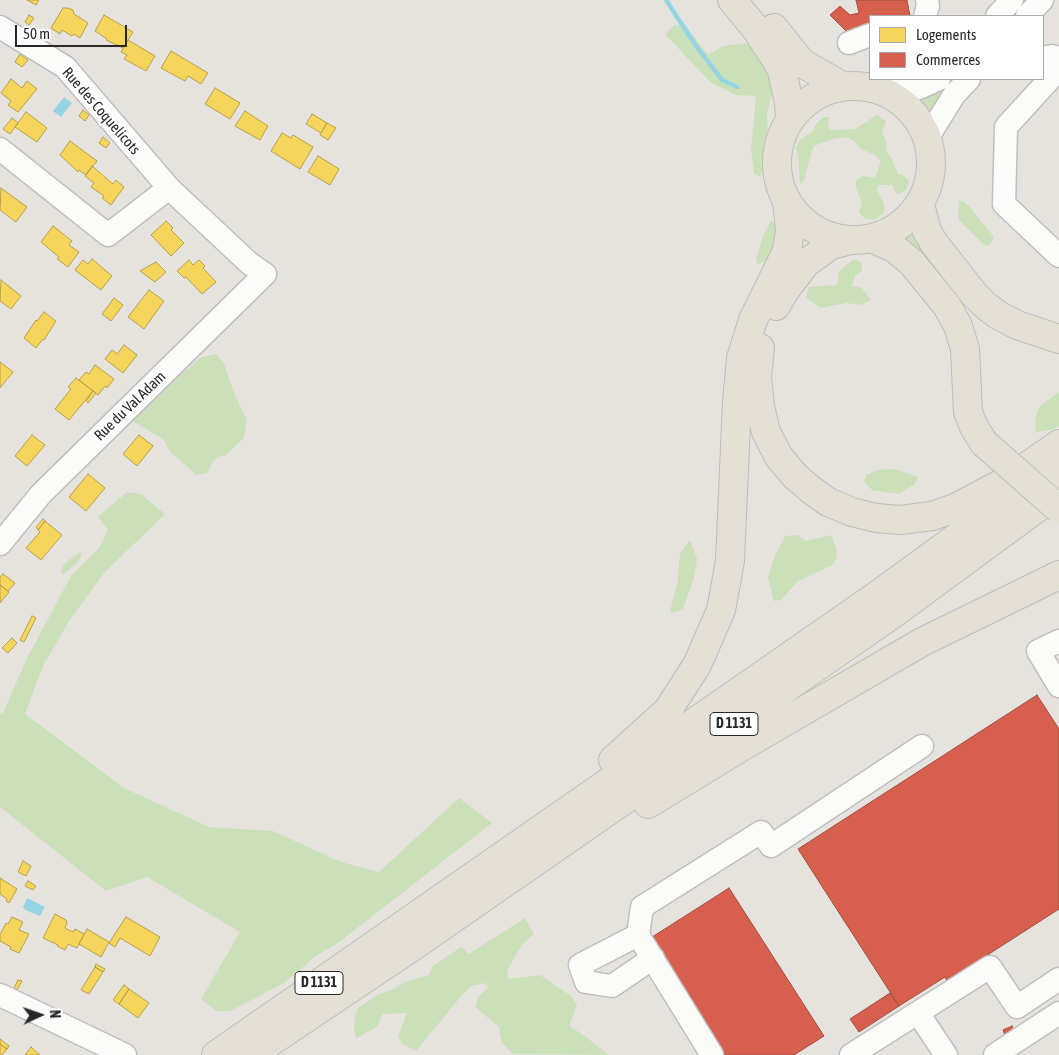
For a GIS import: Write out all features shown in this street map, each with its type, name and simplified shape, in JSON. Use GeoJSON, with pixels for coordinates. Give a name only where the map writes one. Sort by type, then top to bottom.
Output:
{"type":"FeatureCollection","features":[{"type":"Feature","properties":{"kind":"main road"},"geometry":{"type":"LineString","coordinates":[[732,0],[756,30],[782,71],[789,103],[790,120]]}},
{"type":"Feature","properties":{"kind":"main road"},"geometry":{"type":"LineString","coordinates":[[748,0],[782,36],[802,64],[842,86]]}},
{"type":"Feature","properties":{"kind":"main road"},"geometry":{"type":"LineString","coordinates":[[422,911],[625,750],[668,710],[697,666],[721,610],[730,561],[737,401],[741,358],[753,320],[787,251],[790,231],[786,201],[779,181],[777,160],[781,139],[790,120],[802,106],[818,94],[842,86],[871,87],[899,99],[911,110],[928,137],[932,158],[930,179],[920,205],[904,223],[884,235],[831,245],[806,263],[786,289],[769,317],[760,348],[757,377],[760,406],[766,432],[779,457],[795,476],[828,502],[852,512],[876,518],[900,520],[932,516],[955,508],[1006,481],[1059,444]]}},
{"type":"Feature","properties":{"kind":"main road"},"geometry":{"type":"LineString","coordinates":[[786,201],[800,218],[816,231],[826,236],[860,240],[894,248],[912,263],[947,306],[958,326],[965,349],[968,412],[974,427],[984,443],[1059,508]]}},
{"type":"Feature","properties":{"kind":"main road"},"geometry":{"type":"LineString","coordinates":[[920,205],[927,231],[934,243],[974,294],[986,306],[1017,325],[1059,339]]}},
{"type":"Feature","properties":{"kind":"main road","name":"D 1131"},"geometry":{"type":"LineString","coordinates":[[216,1055],[868,602],[1059,463]]}},
{"type":"Feature","properties":{"kind":"main road","name":"D 1131"},"geometry":{"type":"LineString","coordinates":[[251,1055],[406,952],[892,614],[1059,492]]}},
{"type":"Feature","properties":{"kind":"main road"},"geometry":{"type":"LineString","coordinates":[[406,952],[743,746],[922,642],[1059,575]]}},
{"type":"Feature","properties":{"kind":"street"},"geometry":{"type":"LineString","coordinates":[[925,15],[928,6],[927,0]]}},
{"type":"Feature","properties":{"kind":"street"},"geometry":{"type":"LineString","coordinates":[[998,15],[1012,0]]}},
{"type":"Feature","properties":{"kind":"street"},"geometry":{"type":"LineString","coordinates":[[1028,15],[1042,0]]}},
{"type":"Feature","properties":{"kind":"street","name":"Rue des Coquelicots"},"geometry":{"type":"LineString","coordinates":[[0,27],[65,67],[169,188],[249,263],[265,274]]}},
{"type":"Feature","properties":{"kind":"street"},"geometry":{"type":"LineString","coordinates":[[848,43],[869,35]]}},
{"type":"Feature","properties":{"kind":"street"},"geometry":{"type":"LineString","coordinates":[[1044,58],[1052,56],[1059,58]]}},
{"type":"Feature","properties":{"kind":"street"},"geometry":{"type":"LineString","coordinates":[[1059,69],[1006,127],[1004,204],[1059,256]]}},
{"type":"Feature","properties":{"kind":"street"},"geometry":{"type":"LineString","coordinates":[[885,92],[919,88],[937,80]]}},
{"type":"Feature","properties":{"kind":"street"},"geometry":{"type":"LineString","coordinates":[[928,137],[954,95],[968,80]]}},
{"type":"Feature","properties":{"kind":"street"},"geometry":{"type":"LineString","coordinates":[[0,148],[108,235],[169,188]]}},
{"type":"Feature","properties":{"kind":"street","name":"Rue du Val Adam"},"geometry":{"type":"LineString","coordinates":[[0,544],[41,494],[265,274]]}},
{"type":"Feature","properties":{"kind":"street"},"geometry":{"type":"LineString","coordinates":[[1059,642],[1038,651],[1059,686]]}},
{"type":"Feature","properties":{"kind":"street"},"geometry":{"type":"LineString","coordinates":[[712,1055],[638,934],[642,907],[761,832],[771,846],[922,746]]}},
{"type":"Feature","properties":{"kind":"street"},"geometry":{"type":"LineString","coordinates":[[638,934],[580,965],[586,982],[612,986],[652,958]]}},
{"type":"Feature","properties":{"kind":"street"},"geometry":{"type":"LineString","coordinates":[[851,1055],[990,966],[1017,1007],[1059,979]]}},
{"type":"Feature","properties":{"kind":"street"},"geometry":{"type":"LineString","coordinates":[[0,995],[125,1055]]}},
{"type":"Feature","properties":{"kind":"street"},"geometry":{"type":"LineString","coordinates":[[918,1013],[946,1055]]}},
{"type":"Feature","properties":{"kind":"street"},"geometry":{"type":"LineString","coordinates":[[995,1055],[1059,1014]]}},
{"type":"Feature","properties":{"kind":"green space"},"geometry":{"type":"Polygon","coordinates":[[[674,25],[685,25],[708,55],[723,46],[745,43],[757,46],[776,76],[767,114],[766,160],[760,177],[754,174],[751,149],[756,96],[736,95],[710,82],[665,34],[674,25]]]}},
{"type":"Feature","properties":{"kind":"green space"},"geometry":{"type":"Polygon","coordinates":[[[946,85],[948,88],[930,112],[923,103],[922,97],[946,85]]]}},
{"type":"Feature","properties":{"kind":"green space"},"geometry":{"type":"Polygon","coordinates":[[[877,115],[886,121],[882,134],[886,139],[887,153],[891,157],[898,174],[903,175],[909,181],[906,190],[899,194],[896,193],[892,185],[879,185],[877,190],[883,201],[885,211],[875,220],[865,219],[859,212],[862,203],[856,188],[856,180],[863,176],[875,178],[881,161],[875,155],[861,149],[854,141],[846,137],[833,139],[814,146],[804,180],[800,184],[798,154],[795,148],[801,139],[812,132],[815,125],[823,117],[829,117],[828,128],[831,130],[855,129],[877,115]]]}},
{"type":"Feature","properties":{"kind":"green space"},"geometry":{"type":"Polygon","coordinates":[[[959,201],[963,201],[968,205],[994,237],[990,244],[987,246],[983,244],[958,219],[959,201]]]}},
{"type":"Feature","properties":{"kind":"green space"},"geometry":{"type":"Polygon","coordinates":[[[771,220],[776,227],[777,237],[773,254],[767,261],[758,264],[756,259],[763,236],[771,220]]]}},
{"type":"Feature","properties":{"kind":"green space"},"geometry":{"type":"Polygon","coordinates":[[[915,230],[940,269],[932,274],[904,240],[908,234],[915,230]]]}},
{"type":"Feature","properties":{"kind":"green space"},"geometry":{"type":"Polygon","coordinates":[[[854,259],[862,263],[862,271],[855,276],[852,286],[862,288],[871,300],[860,305],[847,303],[820,308],[806,297],[809,287],[837,285],[839,271],[854,259]]]}},
{"type":"Feature","properties":{"kind":"green space"},"geometry":{"type":"Polygon","coordinates":[[[216,354],[224,364],[234,393],[247,420],[244,438],[226,455],[218,457],[212,463],[207,473],[197,475],[170,452],[164,440],[131,420],[201,357],[216,354]]]}},
{"type":"Feature","properties":{"kind":"green space"},"geometry":{"type":"Polygon","coordinates":[[[1059,392],[1059,426],[1052,430],[1037,432],[1035,430],[1036,415],[1041,405],[1059,392]]]}},
{"type":"Feature","properties":{"kind":"green space"},"geometry":{"type":"Polygon","coordinates":[[[895,469],[918,477],[915,484],[899,494],[872,490],[864,482],[866,475],[877,470],[895,469]]]}},
{"type":"Feature","properties":{"kind":"green space"},"geometry":{"type":"Polygon","coordinates":[[[127,492],[141,494],[165,514],[105,572],[71,618],[43,666],[25,714],[124,788],[209,827],[273,831],[341,862],[379,872],[459,798],[492,823],[338,943],[317,955],[284,983],[230,1011],[216,1011],[201,999],[240,932],[147,877],[106,891],[0,807],[0,714],[3,713],[27,658],[71,576],[99,548],[108,530],[98,517],[127,492]]]}},
{"type":"Feature","properties":{"kind":"green space"},"geometry":{"type":"Polygon","coordinates":[[[797,535],[806,541],[831,535],[836,547],[837,558],[832,565],[798,581],[781,600],[774,601],[768,578],[774,558],[785,536],[797,535]]]}},
{"type":"Feature","properties":{"kind":"green space"},"geometry":{"type":"Polygon","coordinates":[[[690,540],[697,559],[694,577],[683,609],[672,613],[670,612],[678,580],[680,553],[690,540]]]}},
{"type":"Feature","properties":{"kind":"green space"},"geometry":{"type":"Polygon","coordinates":[[[80,552],[82,554],[76,564],[62,575],[61,569],[64,564],[80,552]]]}},
{"type":"Feature","properties":{"kind":"green space"},"geometry":{"type":"Polygon","coordinates":[[[525,918],[534,934],[523,944],[507,971],[509,979],[540,975],[571,996],[577,1005],[569,1026],[609,1055],[513,1054],[502,1043],[499,1027],[476,1008],[478,997],[488,987],[486,983],[472,986],[462,995],[416,1051],[402,1044],[398,1037],[407,1013],[383,1014],[377,1027],[356,1038],[354,1030],[355,1015],[359,1007],[379,994],[394,989],[404,982],[429,975],[433,966],[461,947],[469,954],[525,918]]]}},
{"type":"Feature","properties":{"kind":"water"},"geometry":{"type":"Polygon","coordinates":[[[64,97],[72,103],[61,117],[53,111],[64,97]]]}},
{"type":"Feature","properties":{"kind":"water"},"geometry":{"type":"Polygon","coordinates":[[[27,898],[45,907],[40,916],[25,910],[23,907],[27,898]]]}},
{"type":"Feature","properties":{"kind":"building: Logements"},"geometry":{"type":"Polygon","coordinates":[[[27,0],[39,0],[36,5],[27,0]]]}},
{"type":"Feature","properties":{"kind":"building: Logements"},"geometry":{"type":"Polygon","coordinates":[[[63,8],[73,10],[74,14],[88,23],[80,38],[62,30],[60,34],[51,28],[63,8]]]}},
{"type":"Feature","properties":{"kind":"building: Logements"},"geometry":{"type":"Polygon","coordinates":[[[29,15],[34,18],[29,25],[25,22],[29,15]]]}},
{"type":"Feature","properties":{"kind":"building: Logements"},"geometry":{"type":"Polygon","coordinates":[[[104,15],[133,32],[123,48],[106,40],[95,31],[104,15]]]}},
{"type":"Feature","properties":{"kind":"building: Logements"},"geometry":{"type":"Polygon","coordinates":[[[128,40],[155,56],[146,71],[124,59],[127,55],[121,52],[128,40]]]}},
{"type":"Feature","properties":{"kind":"building: Logements"},"geometry":{"type":"Polygon","coordinates":[[[171,51],[208,73],[201,84],[188,76],[185,81],[161,68],[171,51]]]}},
{"type":"Feature","properties":{"kind":"building: Logements"},"geometry":{"type":"Polygon","coordinates":[[[20,54],[28,60],[22,67],[15,62],[20,54]]]}},
{"type":"Feature","properties":{"kind":"building: Logements"},"geometry":{"type":"Polygon","coordinates":[[[11,79],[22,88],[27,81],[37,89],[18,112],[8,105],[11,101],[1,93],[11,79]]]}},
{"type":"Feature","properties":{"kind":"building: Logements"},"geometry":{"type":"Polygon","coordinates":[[[215,88],[240,103],[230,119],[205,104],[215,88]]]}},
{"type":"Feature","properties":{"kind":"building: Logements"},"geometry":{"type":"Polygon","coordinates":[[[83,110],[89,115],[85,121],[79,116],[83,110]]]}},
{"type":"Feature","properties":{"kind":"building: Logements"},"geometry":{"type":"Polygon","coordinates":[[[245,111],[268,126],[260,140],[235,126],[245,111]]]}},
{"type":"Feature","properties":{"kind":"building: Logements"},"geometry":{"type":"Polygon","coordinates":[[[26,112],[47,128],[37,142],[15,127],[26,112]]]}},
{"type":"Feature","properties":{"kind":"building: Logements"},"geometry":{"type":"Polygon","coordinates":[[[312,114],[327,123],[321,133],[306,124],[312,114]]]}},
{"type":"Feature","properties":{"kind":"building: Logements"},"geometry":{"type":"Polygon","coordinates":[[[12,118],[18,123],[10,134],[3,129],[12,118]]]}},
{"type":"Feature","properties":{"kind":"building: Logements"},"geometry":{"type":"Polygon","coordinates":[[[327,123],[336,128],[328,140],[320,135],[327,123]]]}},
{"type":"Feature","properties":{"kind":"building: Logements"},"geometry":{"type":"Polygon","coordinates":[[[282,133],[291,138],[293,135],[313,147],[300,169],[271,151],[282,133]]]}},
{"type":"Feature","properties":{"kind":"building: Logements"},"geometry":{"type":"Polygon","coordinates":[[[103,137],[110,143],[106,148],[99,143],[103,137]]]}},
{"type":"Feature","properties":{"kind":"building: Logements"},"geometry":{"type":"Polygon","coordinates":[[[70,141],[97,161],[86,175],[79,170],[78,172],[60,155],[70,141]]]}},
{"type":"Feature","properties":{"kind":"building: Logements"},"geometry":{"type":"Polygon","coordinates":[[[318,156],[339,169],[330,185],[308,172],[318,156]]]}},
{"type":"Feature","properties":{"kind":"building: Logements"},"geometry":{"type":"Polygon","coordinates":[[[92,166],[113,184],[116,180],[124,187],[111,205],[102,198],[104,196],[91,187],[94,183],[85,176],[92,166]]]}},
{"type":"Feature","properties":{"kind":"building: Logements"},"geometry":{"type":"Polygon","coordinates":[[[1,188],[27,207],[16,222],[0,210],[1,188]]]}},
{"type":"Feature","properties":{"kind":"building: Logements"},"geometry":{"type":"Polygon","coordinates":[[[166,221],[173,228],[171,230],[184,243],[171,256],[151,235],[166,221]]]}},
{"type":"Feature","properties":{"kind":"building: Logements"},"geometry":{"type":"Polygon","coordinates":[[[53,226],[72,241],[69,245],[79,252],[68,267],[57,259],[59,257],[41,242],[53,226]]]}},
{"type":"Feature","properties":{"kind":"building: Logements"},"geometry":{"type":"Polygon","coordinates":[[[92,259],[112,276],[101,290],[75,270],[83,260],[88,264],[92,259]]]}},
{"type":"Feature","properties":{"kind":"building: Logements"},"geometry":{"type":"Polygon","coordinates":[[[189,260],[193,265],[199,260],[205,266],[203,268],[216,282],[202,294],[186,277],[184,278],[177,271],[189,260]]]}},
{"type":"Feature","properties":{"kind":"building: Logements"},"geometry":{"type":"Polygon","coordinates":[[[156,262],[166,272],[155,282],[140,271],[156,262]]]}},
{"type":"Feature","properties":{"kind":"building: Logements"},"geometry":{"type":"Polygon","coordinates":[[[1,280],[21,296],[11,309],[0,301],[1,280]]]}},
{"type":"Feature","properties":{"kind":"building: Logements"},"geometry":{"type":"Polygon","coordinates":[[[149,290],[164,301],[144,329],[128,317],[149,290]]]}},
{"type":"Feature","properties":{"kind":"building: Logements"},"geometry":{"type":"Polygon","coordinates":[[[114,298],[123,305],[111,321],[102,314],[114,298]]]}},
{"type":"Feature","properties":{"kind":"building: Logements"},"geometry":{"type":"Polygon","coordinates":[[[44,312],[56,321],[44,340],[36,348],[24,338],[44,312]]]}},
{"type":"Feature","properties":{"kind":"building: Logements"},"geometry":{"type":"Polygon","coordinates":[[[124,345],[137,355],[123,373],[105,359],[112,350],[117,354],[124,345]]]}},
{"type":"Feature","properties":{"kind":"building: Logements"},"geometry":{"type":"Polygon","coordinates":[[[0,362],[13,372],[0,388],[0,362]]]}},
{"type":"Feature","properties":{"kind":"building: Logements"},"geometry":{"type":"Polygon","coordinates":[[[95,365],[114,379],[98,395],[79,380],[86,372],[89,374],[95,365]]]}},
{"type":"Feature","properties":{"kind":"building: Logements"},"geometry":{"type":"Polygon","coordinates":[[[76,378],[93,391],[69,420],[55,409],[71,389],[68,387],[76,378]]]}},
{"type":"Feature","properties":{"kind":"building: Logements"},"geometry":{"type":"Polygon","coordinates":[[[93,391],[96,393],[88,403],[86,401],[93,391]]]}},
{"type":"Feature","properties":{"kind":"building: Logements"},"geometry":{"type":"Polygon","coordinates":[[[32,435],[45,445],[27,466],[15,456],[32,435]]]}},
{"type":"Feature","properties":{"kind":"building: Logements"},"geometry":{"type":"Polygon","coordinates":[[[139,435],[153,446],[137,466],[123,454],[139,435]]]}},
{"type":"Feature","properties":{"kind":"building: Logements"},"geometry":{"type":"Polygon","coordinates":[[[88,474],[105,488],[86,511],[69,497],[88,474]]]}},
{"type":"Feature","properties":{"kind":"building: Logements"},"geometry":{"type":"Polygon","coordinates":[[[43,519],[45,521],[38,530],[36,527],[43,519]]]}},
{"type":"Feature","properties":{"kind":"building: Logements"},"geometry":{"type":"Polygon","coordinates":[[[45,521],[62,535],[41,560],[26,548],[40,532],[38,530],[45,521]]]}},
{"type":"Feature","properties":{"kind":"building: Logements"},"geometry":{"type":"Polygon","coordinates":[[[3,574],[15,583],[8,591],[0,585],[0,577],[3,574]]]}},
{"type":"Feature","properties":{"kind":"building: Logements"},"geometry":{"type":"Polygon","coordinates":[[[0,585],[9,592],[0,603],[0,585]]]}},
{"type":"Feature","properties":{"kind":"building: Logements"},"geometry":{"type":"Polygon","coordinates":[[[32,616],[36,618],[24,642],[20,640],[32,616]]]}},
{"type":"Feature","properties":{"kind":"building: Logements"},"geometry":{"type":"Polygon","coordinates":[[[12,638],[17,643],[8,653],[2,648],[12,638]]]}},
{"type":"Feature","properties":{"kind":"building: Logements"},"geometry":{"type":"Polygon","coordinates":[[[23,861],[31,866],[26,876],[18,872],[23,861]]]}},
{"type":"Feature","properties":{"kind":"building: Logements"},"geometry":{"type":"Polygon","coordinates":[[[0,878],[17,889],[9,903],[0,894],[0,878]]]}},
{"type":"Feature","properties":{"kind":"building: Logements"},"geometry":{"type":"Polygon","coordinates":[[[28,881],[36,886],[33,890],[25,886],[28,881]]]}},
{"type":"Feature","properties":{"kind":"building: Logements"},"geometry":{"type":"Polygon","coordinates":[[[55,914],[66,920],[65,928],[73,932],[75,929],[84,934],[77,948],[68,944],[65,950],[43,938],[55,914]]]}},
{"type":"Feature","properties":{"kind":"building: Logements"},"geometry":{"type":"Polygon","coordinates":[[[12,917],[23,922],[19,930],[29,934],[19,953],[0,941],[0,935],[6,923],[8,924],[12,917]]]}},
{"type":"Feature","properties":{"kind":"building: Logements"},"geometry":{"type":"Polygon","coordinates":[[[126,917],[160,937],[150,956],[120,938],[115,947],[109,943],[126,917]]]}},
{"type":"Feature","properties":{"kind":"building: Logements"},"geometry":{"type":"Polygon","coordinates":[[[87,929],[109,942],[101,957],[79,944],[87,929]]]}},
{"type":"Feature","properties":{"kind":"building: Logements"},"geometry":{"type":"Polygon","coordinates":[[[96,964],[105,969],[103,972],[95,967],[96,964]]]}},
{"type":"Feature","properties":{"kind":"building: Logements"},"geometry":{"type":"Polygon","coordinates":[[[95,967],[103,972],[89,994],[81,990],[95,967]]]}},
{"type":"Feature","properties":{"kind":"building: Logements"},"geometry":{"type":"Polygon","coordinates":[[[18,980],[22,981],[17,990],[14,988],[18,980]]]}},
{"type":"Feature","properties":{"kind":"building: Logements"},"geometry":{"type":"Polygon","coordinates":[[[124,985],[129,989],[119,1004],[113,1000],[124,985]]]}},
{"type":"Feature","properties":{"kind":"building: Logements"},"geometry":{"type":"Polygon","coordinates":[[[129,989],[149,1003],[138,1018],[119,1004],[129,989]]]}},
{"type":"Feature","properties":{"kind":"building: Logements"},"geometry":{"type":"Polygon","coordinates":[[[0,1039],[9,1046],[7,1049],[0,1044],[0,1039]]]}},
{"type":"Feature","properties":{"kind":"building: Logements"},"geometry":{"type":"Polygon","coordinates":[[[0,1044],[7,1049],[2,1055],[0,1055],[0,1044]]]}},
{"type":"Feature","properties":{"kind":"building: Logements"},"geometry":{"type":"Polygon","coordinates":[[[31,1047],[40,1055],[25,1055],[31,1047]]]}},
{"type":"Feature","properties":{"kind":"building: Commerces"},"geometry":{"type":"Polygon","coordinates":[[[856,0],[907,0],[910,15],[869,15],[869,27],[850,35],[830,15],[840,6],[850,15],[859,13],[856,0]]]}},
{"type":"Feature","properties":{"kind":"building: Commerces"},"geometry":{"type":"Polygon","coordinates":[[[1037,695],[1059,729],[1059,909],[947,981],[945,977],[899,1006],[798,849],[1037,695]]]}},
{"type":"Feature","properties":{"kind":"building: Commerces"},"geometry":{"type":"Polygon","coordinates":[[[729,888],[824,1036],[794,1055],[724,1055],[649,939],[729,888]]]}},
{"type":"Feature","properties":{"kind":"building: Commerces"},"geometry":{"type":"Polygon","coordinates":[[[890,993],[899,1006],[859,1032],[850,1019],[890,993]]]}},
{"type":"Feature","properties":{"kind":"building: Commerces"},"geometry":{"type":"Polygon","coordinates":[[[1012,1026],[1014,1031],[1005,1035],[1003,1030],[1012,1026]]]}},
{"type":"Feature","properties":{"kind":"waterway"},"geometry":{"type":"LineString","coordinates":[[666,0],[694,43],[722,80],[737,87]]}}]}
